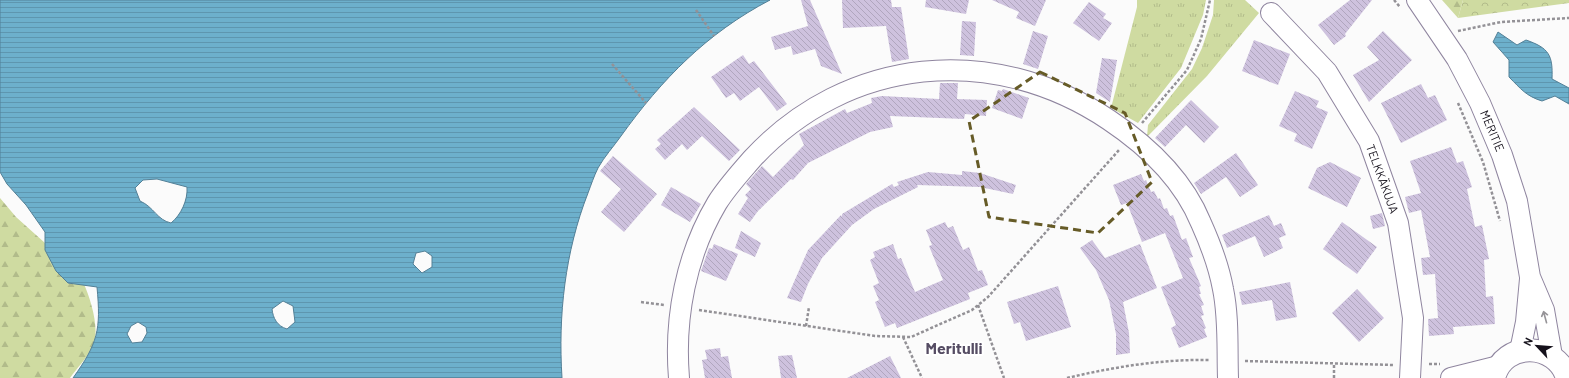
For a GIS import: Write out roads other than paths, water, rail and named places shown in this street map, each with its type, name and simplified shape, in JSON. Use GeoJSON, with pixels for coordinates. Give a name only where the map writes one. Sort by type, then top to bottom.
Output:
{"type":"FeatureCollection","features":[{"type":"Feature","properties":{"kind":"street","name":"MERITIE"},"geometry":{"type":"LineString","coordinates":[[1410,6],[1442,34],[1480,103],[1502,155],[1517,200],[1530,277],[1563,369]]}},
{"type":"Feature","properties":{"kind":"street","name":"TELKKÄKUJA"},"geometry":{"type":"LineString","coordinates":[[1271,13],[1327,72],[1369,141],[1398,222],[1413,318],[1410,371]]}},
{"type":"Feature","properties":{"kind":"street"},"geometry":{"type":"LineString","coordinates":[[679,378],[677,350],[681,307],[689,268],[701,235],[717,202],[736,177],[769,141],[792,122],[821,103],[848,90],[889,76],[945,70],[981,71],[1012,76],[1041,86],[1091,108],[1132,136],[1163,164],[1184,191],[1201,222],[1223,289],[1227,321],[1228,369]]}},
{"type":"Feature","properties":{"kind":"street","name":"MERITIE"},"geometry":{"type":"LineString","coordinates":[[1520,351],[1526,322],[1530,277]]}},
{"type":"Feature","properties":{"kind":"street"},"geometry":{"type":"LineString","coordinates":[[1447,370],[1497,372],[1510,356],[1520,351],[1531,349],[1542,351],[1563,369]]}},
{"type":"Feature","properties":{"kind":"water"},"geometry":{"type":"Polygon","coordinates":[[[0,0],[770,0],[726,27],[687,59],[653,95],[598,168],[580,215],[565,284],[561,331],[562,378],[73,378],[88,355],[96,336],[98,325],[97,287],[68,283],[56,271],[45,250],[45,232],[26,205],[7,184],[0,172],[0,0]],[[157,179],[143,180],[135,188],[140,201],[162,219],[171,223],[178,216],[183,207],[187,187],[157,179]],[[425,251],[416,253],[413,264],[422,273],[432,267],[432,256],[425,251]],[[283,301],[272,309],[273,316],[276,321],[284,328],[287,329],[295,322],[293,306],[283,301]],[[138,322],[131,326],[127,334],[132,343],[142,342],[147,333],[146,327],[138,322]]]}},
{"type":"Feature","properties":{"kind":"water"},"geometry":{"type":"Polygon","coordinates":[[[1498,32],[1517,45],[1526,40],[1540,46],[1545,50],[1552,64],[1552,79],[1569,88],[1569,104],[1555,96],[1542,101],[1536,99],[1524,92],[1509,77],[1509,60],[1493,42],[1498,32]]]}},
{"type":"Feature","properties":{"kind":"district","name":"Meritulli"},"geometry":{"type":"Point","coordinates":[954,348]}}]}
